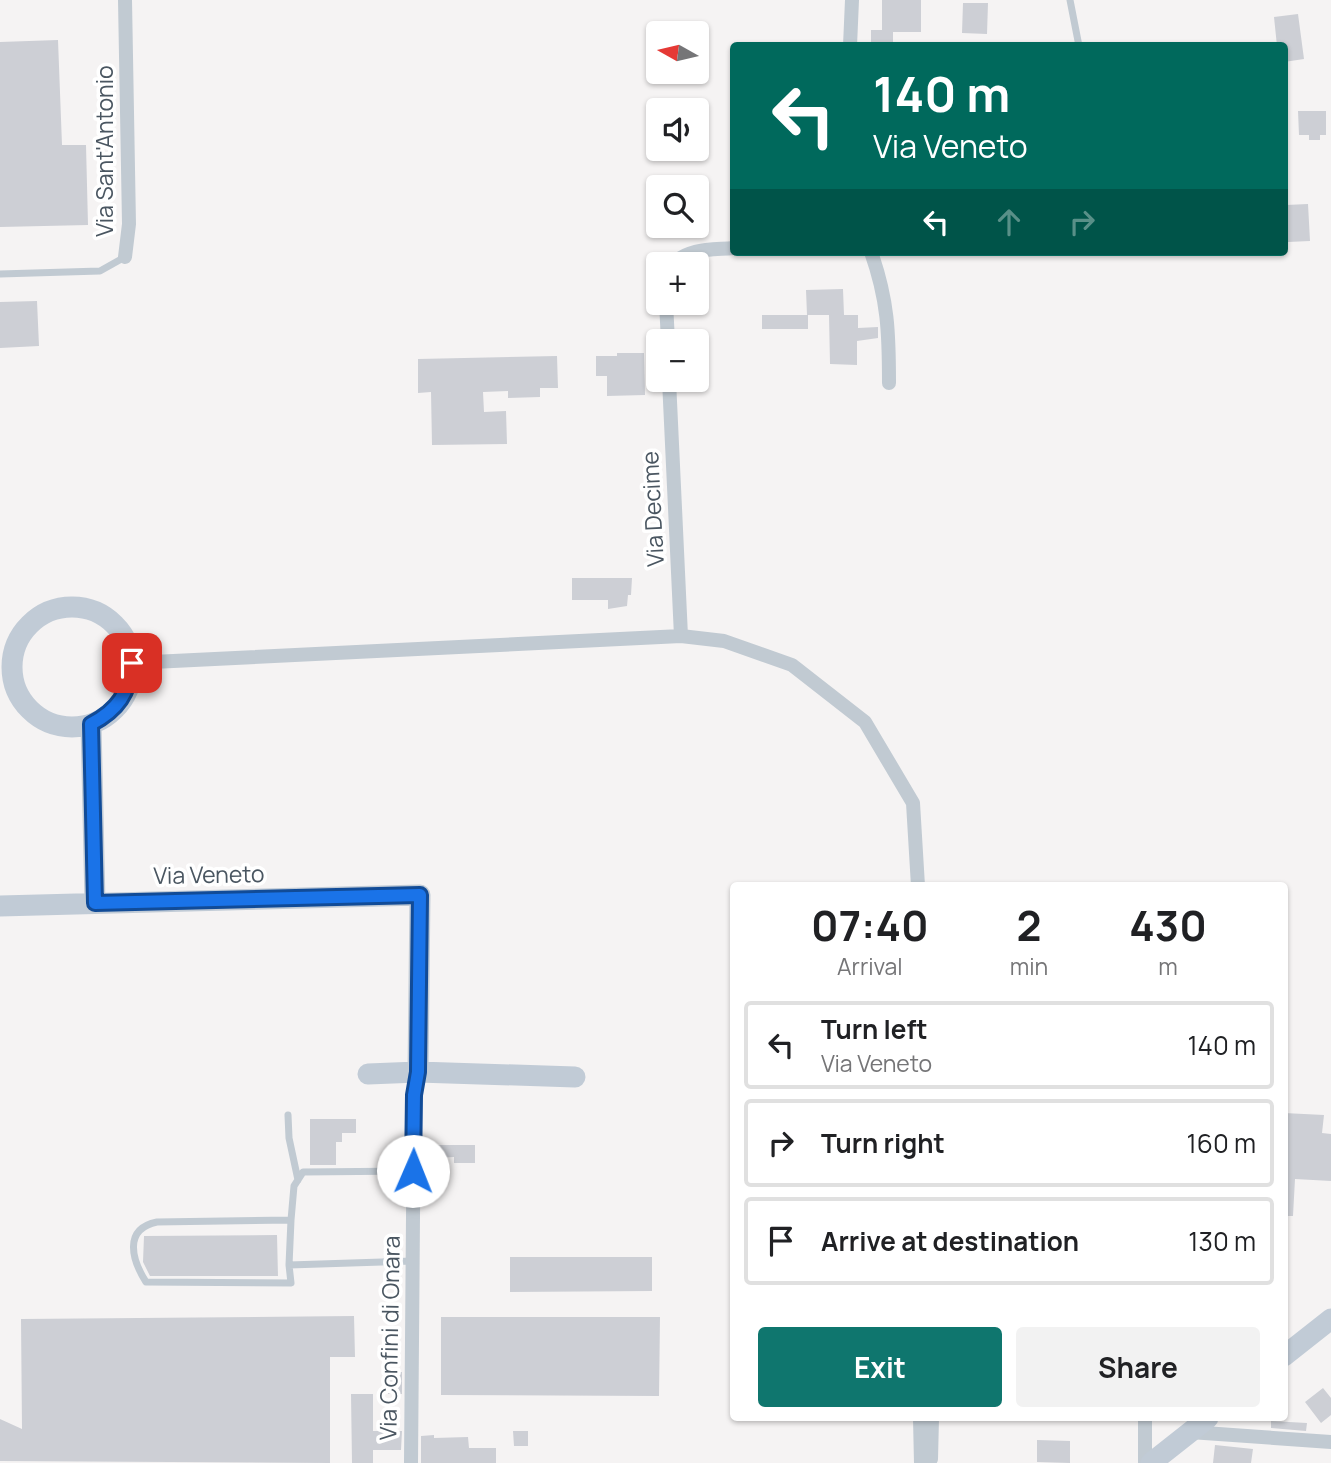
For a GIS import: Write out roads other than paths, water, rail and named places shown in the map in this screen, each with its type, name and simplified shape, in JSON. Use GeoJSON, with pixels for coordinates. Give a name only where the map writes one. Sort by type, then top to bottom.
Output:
{"type":"FeatureCollection","features":[{"type":"Feature","properties":{"kind":"street","name":"Via Sant'Antonio"},"geometry":{"type":"LineString","coordinates":[[125,0],[129,224],[125,257]]}},
{"type":"Feature","properties":{"kind":"street"},"geometry":{"type":"LineString","coordinates":[[850,42],[852,0]]}},
{"type":"Feature","properties":{"kind":"street"},"geometry":{"type":"LineString","coordinates":[[695,252],[730,248]]}},
{"type":"Feature","properties":{"kind":"street"},"geometry":{"type":"LineString","coordinates":[[872,256],[883,285],[889,323],[889,383]]}},
{"type":"Feature","properties":{"kind":"street","name":"Via Decime"},"geometry":{"type":"LineString","coordinates":[[670,392],[681,636]]}},
{"type":"Feature","properties":{"kind":"street"},"geometry":{"type":"LineString","coordinates":[[65,608],[82,608],[101,615],[116,627],[127,644],[132,663],[130,683],[122,701],[108,715],[91,724],[73,728],[54,725],[37,717],[24,704],[6,669],[21,635],[40,617],[65,608]]}},
{"type":"Feature","properties":{"kind":"street"},"geometry":{"type":"LineString","coordinates":[[132,663],[681,636],[724,641],[792,665],[865,722],[913,803],[918,882]]}},
{"type":"Feature","properties":{"kind":"street"},"geometry":{"type":"LineString","coordinates":[[91,724],[95,903]]}},
{"type":"Feature","properties":{"kind":"street","name":"Via Veneto"},"geometry":{"type":"LineString","coordinates":[[0,906],[420,895],[418,1072]]}},
{"type":"Feature","properties":{"kind":"street"},"geometry":{"type":"LineString","coordinates":[[368,1074],[418,1072],[575,1077]]}},
{"type":"Feature","properties":{"kind":"street","name":"Via Confini di Onara"},"geometry":{"type":"LineString","coordinates":[[411,1463],[414,1095],[418,1072]]}},
{"type":"Feature","properties":{"kind":"street"},"geometry":{"type":"LineString","coordinates":[[1288,1353],[1331,1319]]}},
{"type":"Feature","properties":{"kind":"street"},"geometry":{"type":"LineString","coordinates":[[920,1421],[926,1461]]}},
{"type":"Feature","properties":{"kind":"street"},"geometry":{"type":"LineString","coordinates":[[926,1461],[932,1421]]}},
{"type":"Feature","properties":{"kind":"street"},"geometry":{"type":"LineString","coordinates":[[1144,1421],[1145,1463]]}},
{"type":"Feature","properties":{"kind":"street"},"geometry":{"type":"LineString","coordinates":[[1151,1463],[1204,1421]]}},
{"type":"Feature","properties":{"kind":"street"},"geometry":{"type":"LineString","coordinates":[[1190,1432],[1331,1442]]}},
{"type":"Feature","properties":{"kind":"lane"},"geometry":{"type":"LineString","coordinates":[[1070,0],[1078,42]]}},
{"type":"Feature","properties":{"kind":"lane","name":"Via Sant'Antonio"},"geometry":{"type":"LineString","coordinates":[[0,274],[100,271],[125,257]]}},
{"type":"Feature","properties":{"kind":"lane"},"geometry":{"type":"LineString","coordinates":[[288,1115],[289,1138],[298,1181]]}},
{"type":"Feature","properties":{"kind":"lane"},"geometry":{"type":"LineString","coordinates":[[291,1220],[157,1222],[145,1225],[136,1235],[132,1250],[137,1269],[146,1283],[291,1283],[291,1220],[295,1186],[303,1172],[413,1171]]}},
{"type":"Feature","properties":{"kind":"lane"},"geometry":{"type":"LineString","coordinates":[[289,1265],[414,1261]]}}]}
